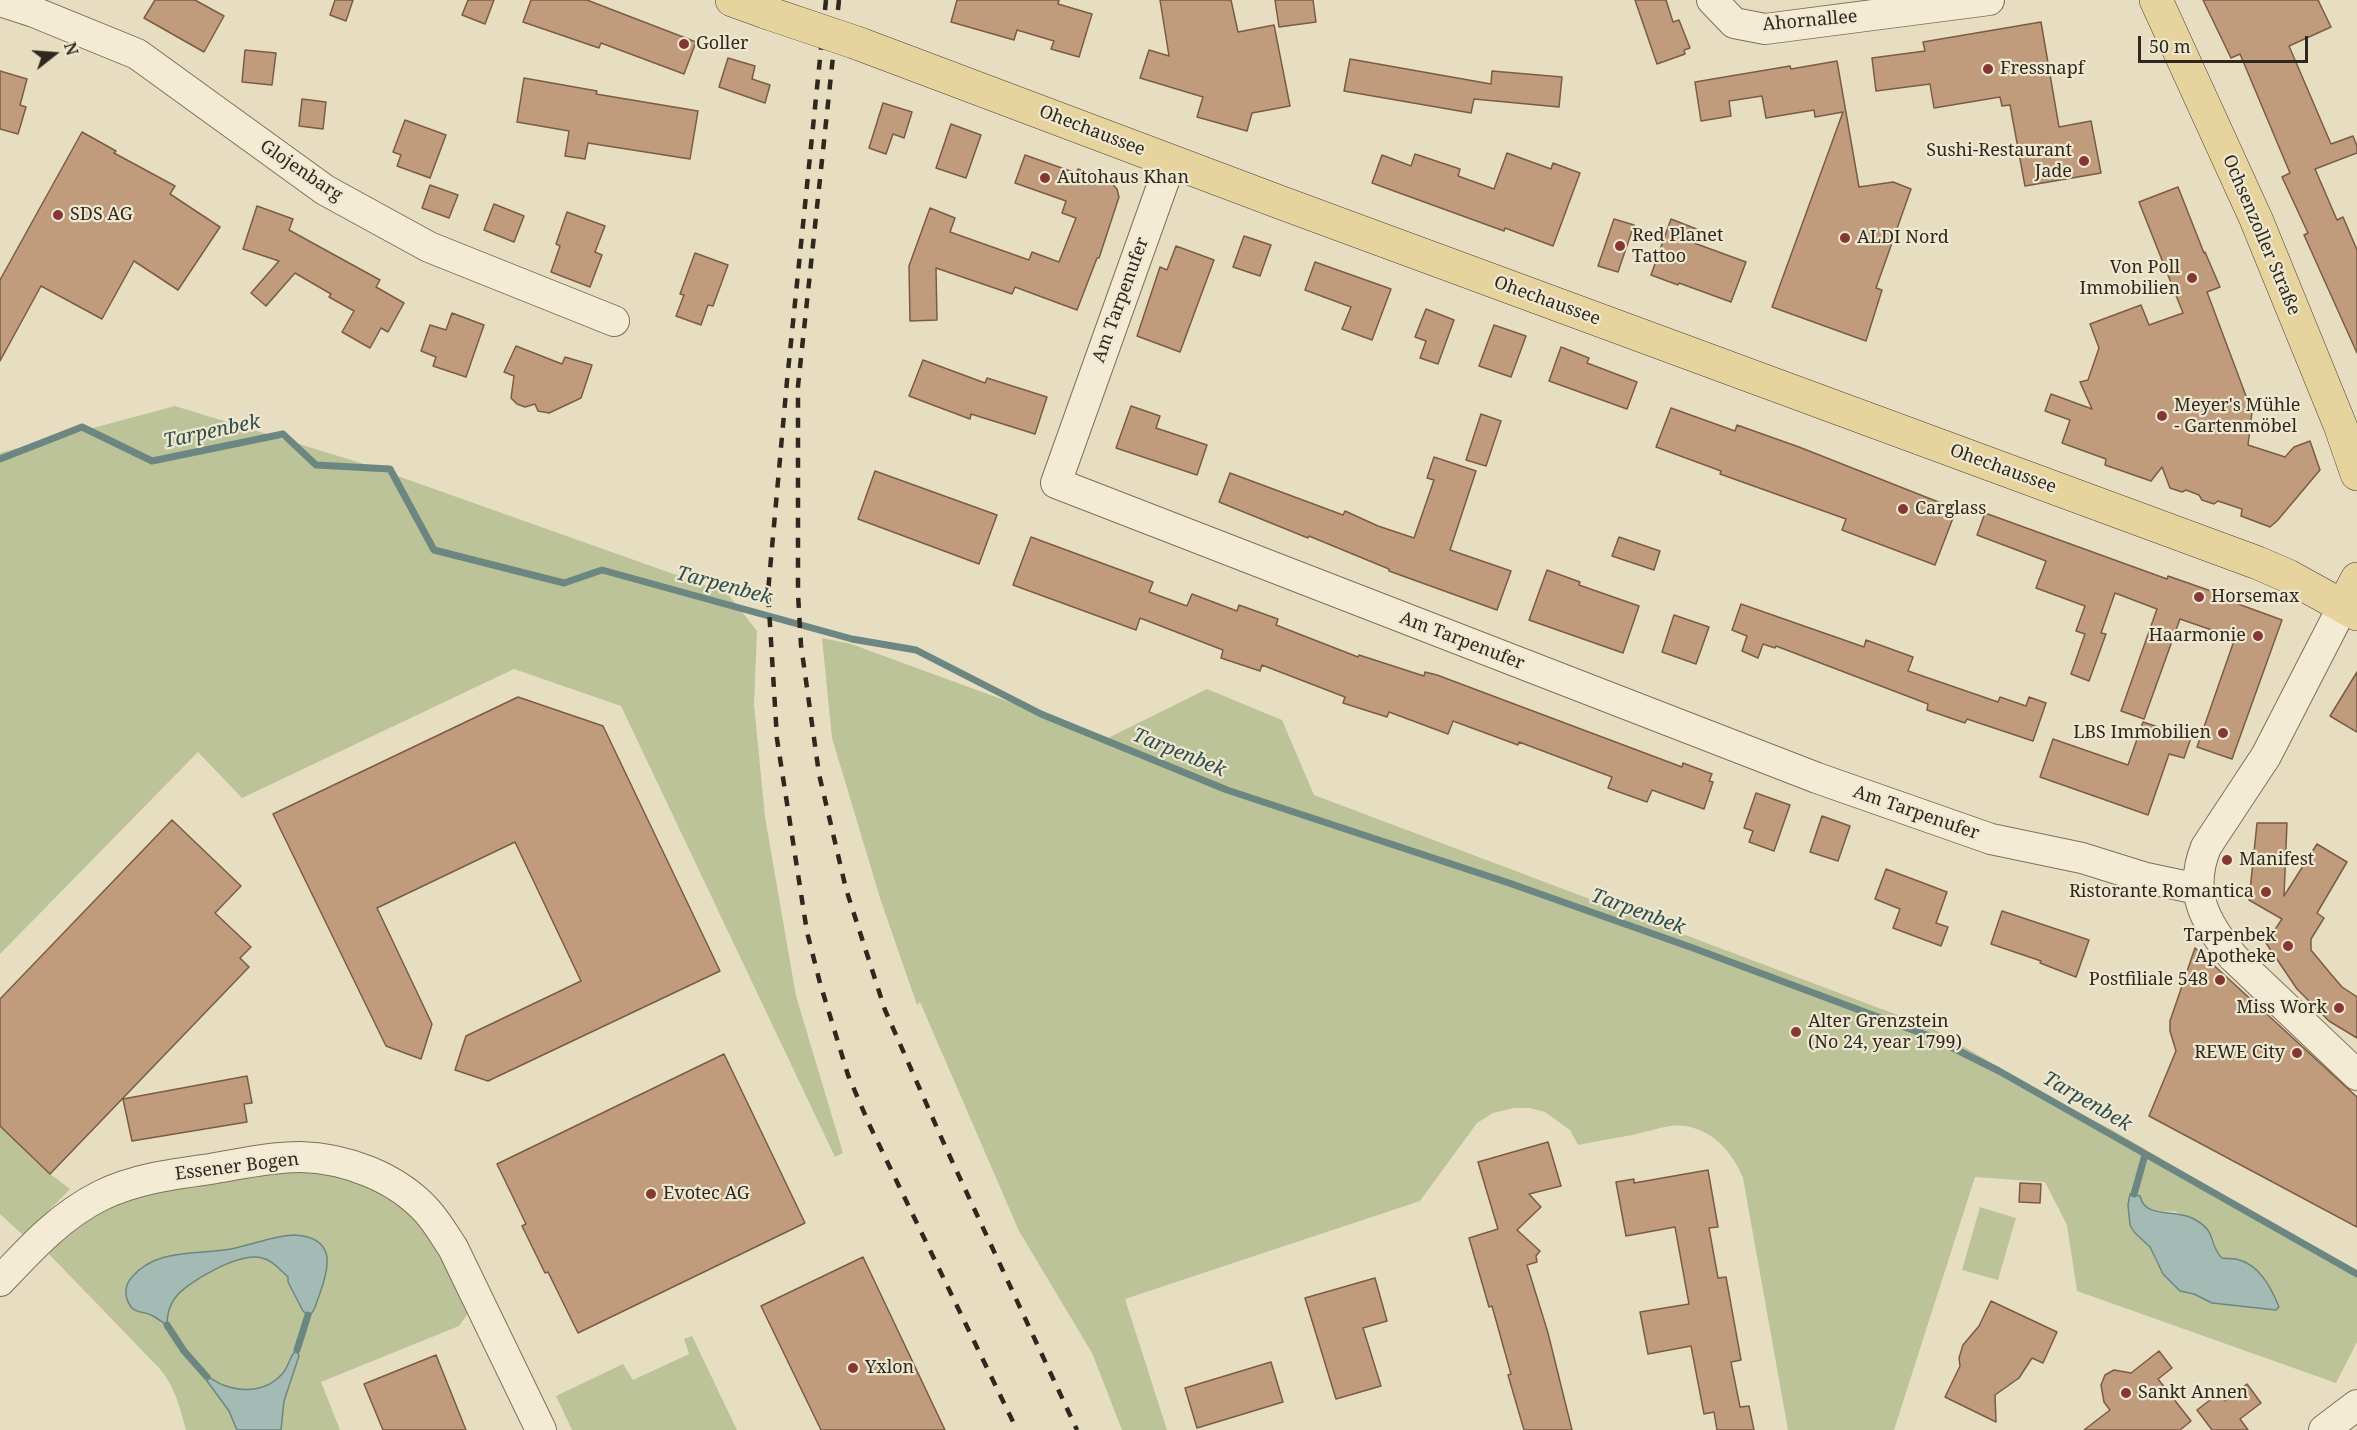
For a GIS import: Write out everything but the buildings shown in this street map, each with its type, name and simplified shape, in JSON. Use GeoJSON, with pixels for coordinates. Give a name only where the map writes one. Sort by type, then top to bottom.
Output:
{"type":"FeatureCollection","features":[{"type":"Feature","properties":{"kind":"main road","name":"Ohechaussee"},"geometry":{"type":"LineString","coordinates":[[732,0],[857,43],[2258,563],[2352,600]]}},
{"type":"Feature","properties":{"kind":"main road","name":"Ochsenzoller Straße"},"geometry":{"type":"LineString","coordinates":[[2156,0],[2256,219],[2336,414],[2357,474]]}},
{"type":"Feature","properties":{"kind":"street","name":"Ahornallee"},"geometry":{"type":"LineString","coordinates":[[1712,0],[1734,22],[1766,29],[1989,0]]}},
{"type":"Feature","properties":{"kind":"street","name":"Glojenbarg"},"geometry":{"type":"LineString","coordinates":[[0,1],[34,12],[137,54],[325,190],[429,247],[614,321]]}},
{"type":"Feature","properties":{"kind":"street","name":"Am Tarpenufer"},"geometry":{"type":"LineString","coordinates":[[1171,161],[1056,483],[1827,782],[1991,839],[2082,858],[2146,878],[2198,890]]}},
{"type":"Feature","properties":{"kind":"street"},"geometry":{"type":"LineString","coordinates":[[2352,600],[2266,756],[2206,847],[2201,860],[2198,890],[2204,914],[2219,940],[2233,957],[2357,1075]]}},
{"type":"Feature","properties":{"kind":"street","name":"Essener Bogen"},"geometry":{"type":"LineString","coordinates":[[0,1281],[45,1235],[66,1218],[100,1196],[133,1184],[167,1175],[284,1158],[318,1158],[356,1167],[399,1187],[427,1211],[439,1226],[453,1248],[541,1430]]}},
{"type":"Feature","properties":{"kind":"street"},"geometry":{"type":"LineString","coordinates":[[2324,1430],[2357,1405]]}},
{"type":"Feature","properties":{"kind":"green space"},"geometry":{"type":"Polygon","coordinates":[[[175,406],[361,463],[727,593],[757,631],[754,704],[765,817],[796,996],[843,1153],[835,1157],[621,706],[514,669],[242,798],[198,752],[0,954],[0,453],[175,406]]]}},
{"type":"Feature","properties":{"kind":"green space"},"geometry":{"type":"Polygon","coordinates":[[[822,638],[851,644],[1108,738],[1207,689],[1282,720],[1314,795],[1932,1028],[1990,1062],[1999,1071],[2114,1131],[2357,1274],[2357,1342],[2336,1383],[2077,1291],[2067,1225],[2045,1182],[1975,1177],[1894,1430],[1788,1430],[1743,1178],[1724,1147],[1705,1133],[1683,1126],[1670,1126],[1578,1145],[1570,1130],[1545,1112],[1530,1108],[1514,1108],[1493,1113],[1477,1123],[1420,1201],[1125,1299],[1167,1430],[1122,1430],[1092,1353],[1019,1231],[920,1002],[917,1005],[880,898],[832,738],[822,638]],[[2139,1196],[2128,1205],[2134,1232],[2150,1247],[2156,1262],[2180,1291],[2194,1294],[2212,1303],[2276,1310],[2236,1259],[2222,1258],[2218,1254],[2212,1235],[2179,1213],[2151,1211],[2142,1204],[2139,1196]]]}},
{"type":"Feature","properties":{"kind":"green space"},"geometry":{"type":"Polygon","coordinates":[[[0,1126],[50,1174],[70,1189],[24,1236],[0,1214],[0,1126]]]}},
{"type":"Feature","properties":{"kind":"green space"},"geometry":{"type":"Polygon","coordinates":[[[265,1171],[332,1171],[391,1196],[428,1232],[467,1307],[467,1315],[459,1326],[321,1382],[340,1430],[186,1430],[173,1390],[160,1369],[44,1249],[65,1230],[135,1194],[265,1171]]]}},
{"type":"Feature","properties":{"kind":"green space"},"geometry":{"type":"Polygon","coordinates":[[[1980,1207],[2016,1218],[1998,1280],[1962,1270],[1980,1207]]]}},
{"type":"Feature","properties":{"kind":"green space"},"geometry":{"type":"Polygon","coordinates":[[[692,1336],[737,1430],[572,1430],[556,1396],[623,1364],[633,1380],[689,1354],[684,1339],[692,1336]]]}},
{"type":"Feature","properties":{"kind":"water"},"geometry":{"type":"Polygon","coordinates":[[[2130,1194],[2140,1196],[2143,1203],[2154,1211],[2185,1215],[2200,1223],[2210,1233],[2215,1248],[2222,1258],[2236,1259],[2258,1271],[2268,1284],[2279,1307],[2276,1310],[2212,1303],[2194,1294],[2180,1291],[2163,1274],[2150,1247],[2130,1225],[2128,1205],[2130,1194]]]}},
{"type":"Feature","properties":{"kind":"water"},"geometry":{"type":"Polygon","coordinates":[[[293,1235],[317,1241],[327,1255],[326,1274],[311,1314],[308,1315],[303,1311],[288,1282],[288,1277],[266,1259],[252,1257],[215,1269],[182,1291],[173,1301],[167,1325],[151,1315],[133,1309],[127,1299],[126,1288],[129,1280],[153,1261],[178,1254],[231,1249],[293,1235]]]}},
{"type":"Feature","properties":{"kind":"water"},"geometry":{"type":"Polygon","coordinates":[[[297,1350],[299,1356],[284,1401],[281,1430],[237,1430],[229,1411],[207,1381],[207,1377],[231,1388],[263,1387],[283,1373],[297,1350]]]}},
{"type":"Feature","properties":{"kind":"waterway","name":"Tarpenbek"},"geometry":{"type":"LineString","coordinates":[[0,459],[82,427],[152,461],[283,434],[316,465],[390,469],[434,550],[564,583],[602,570],[852,639],[916,650],[1041,714],[1227,790],[1509,883],[1693,948],[1929,1036],[1999,1071],[2357,1274]]}},
{"type":"Feature","properties":{"kind":"waterway"},"geometry":{"type":"LineString","coordinates":[[2134,1194],[2145,1155]]}},
{"type":"Feature","properties":{"kind":"waterway"},"geometry":{"type":"LineString","coordinates":[[297,1350],[308,1315]]}},
{"type":"Feature","properties":{"kind":"waterway"},"geometry":{"type":"LineString","coordinates":[[167,1325],[184,1351],[207,1377]]}},
{"type":"Feature","properties":{"kind":"railway"},"geometry":{"type":"LineString","coordinates":[[826,0],[768,592],[777,739],[807,932],[848,1075],[869,1124],[1017,1430]]}},
{"type":"Feature","properties":{"kind":"railway"},"geometry":{"type":"LineString","coordinates":[[839,0],[798,386],[798,594],[801,645],[819,774],[846,889],[885,1010],[945,1146],[1077,1430]]}},
{"type":"Feature","properties":{"kind":"place","name":"Goller"},"geometry":{"type":"Point","coordinates":[684,44]}},
{"type":"Feature","properties":{"kind":"place","name":"Fressnapf"},"geometry":{"type":"Point","coordinates":[1988,69]}},
{"type":"Feature","properties":{"kind":"place","name":"Sushi-Restaurant Jade"},"geometry":{"type":"Point","coordinates":[2084,161]}},
{"type":"Feature","properties":{"kind":"place","name":"Autohaus Khan"},"geometry":{"type":"Point","coordinates":[1045,178]}},
{"type":"Feature","properties":{"kind":"place","name":"SDS AG"},"geometry":{"type":"Point","coordinates":[58,215]}},
{"type":"Feature","properties":{"kind":"place","name":"ALDI Nord"},"geometry":{"type":"Point","coordinates":[1845,238]}},
{"type":"Feature","properties":{"kind":"place","name":"Red Planet Tattoo"},"geometry":{"type":"Point","coordinates":[1620,246]}},
{"type":"Feature","properties":{"kind":"place","name":"Von Poll Immobilien"},"geometry":{"type":"Point","coordinates":[2192,278]}},
{"type":"Feature","properties":{"kind":"place","name":"Meyer's Mühle - Gartenmöbel"},"geometry":{"type":"Point","coordinates":[2162,416]}},
{"type":"Feature","properties":{"kind":"place","name":"Carglass"},"geometry":{"type":"Point","coordinates":[1903,509]}},
{"type":"Feature","properties":{"kind":"place","name":"Horsemax"},"geometry":{"type":"Point","coordinates":[2199,597]}},
{"type":"Feature","properties":{"kind":"place","name":"Haarmonie"},"geometry":{"type":"Point","coordinates":[2258,636]}},
{"type":"Feature","properties":{"kind":"place","name":"LBS Immobilien"},"geometry":{"type":"Point","coordinates":[2223,733]}},
{"type":"Feature","properties":{"kind":"place","name":"Manifest"},"geometry":{"type":"Point","coordinates":[2227,860]}},
{"type":"Feature","properties":{"kind":"place","name":"Ristorante Romantica"},"geometry":{"type":"Point","coordinates":[2266,892]}},
{"type":"Feature","properties":{"kind":"place","name":"Tarpenbek Apotheke"},"geometry":{"type":"Point","coordinates":[2288,946]}},
{"type":"Feature","properties":{"kind":"place","name":"Postfiliale 548"},"geometry":{"type":"Point","coordinates":[2220,980]}},
{"type":"Feature","properties":{"kind":"place","name":"Miss Work"},"geometry":{"type":"Point","coordinates":[2339,1008]}},
{"type":"Feature","properties":{"kind":"place","name":"Alter Grenzstein (No 24, year 1799)"},"geometry":{"type":"Point","coordinates":[1796,1032]}},
{"type":"Feature","properties":{"kind":"place","name":"REWE City"},"geometry":{"type":"Point","coordinates":[2297,1053]}},
{"type":"Feature","properties":{"kind":"place","name":"Evotec AG"},"geometry":{"type":"Point","coordinates":[651,1194]}},
{"type":"Feature","properties":{"kind":"place","name":"Yxlon"},"geometry":{"type":"Point","coordinates":[853,1368]}},
{"type":"Feature","properties":{"kind":"place","name":"Sankt Annen"},"geometry":{"type":"Point","coordinates":[2126,1393]}}]}
